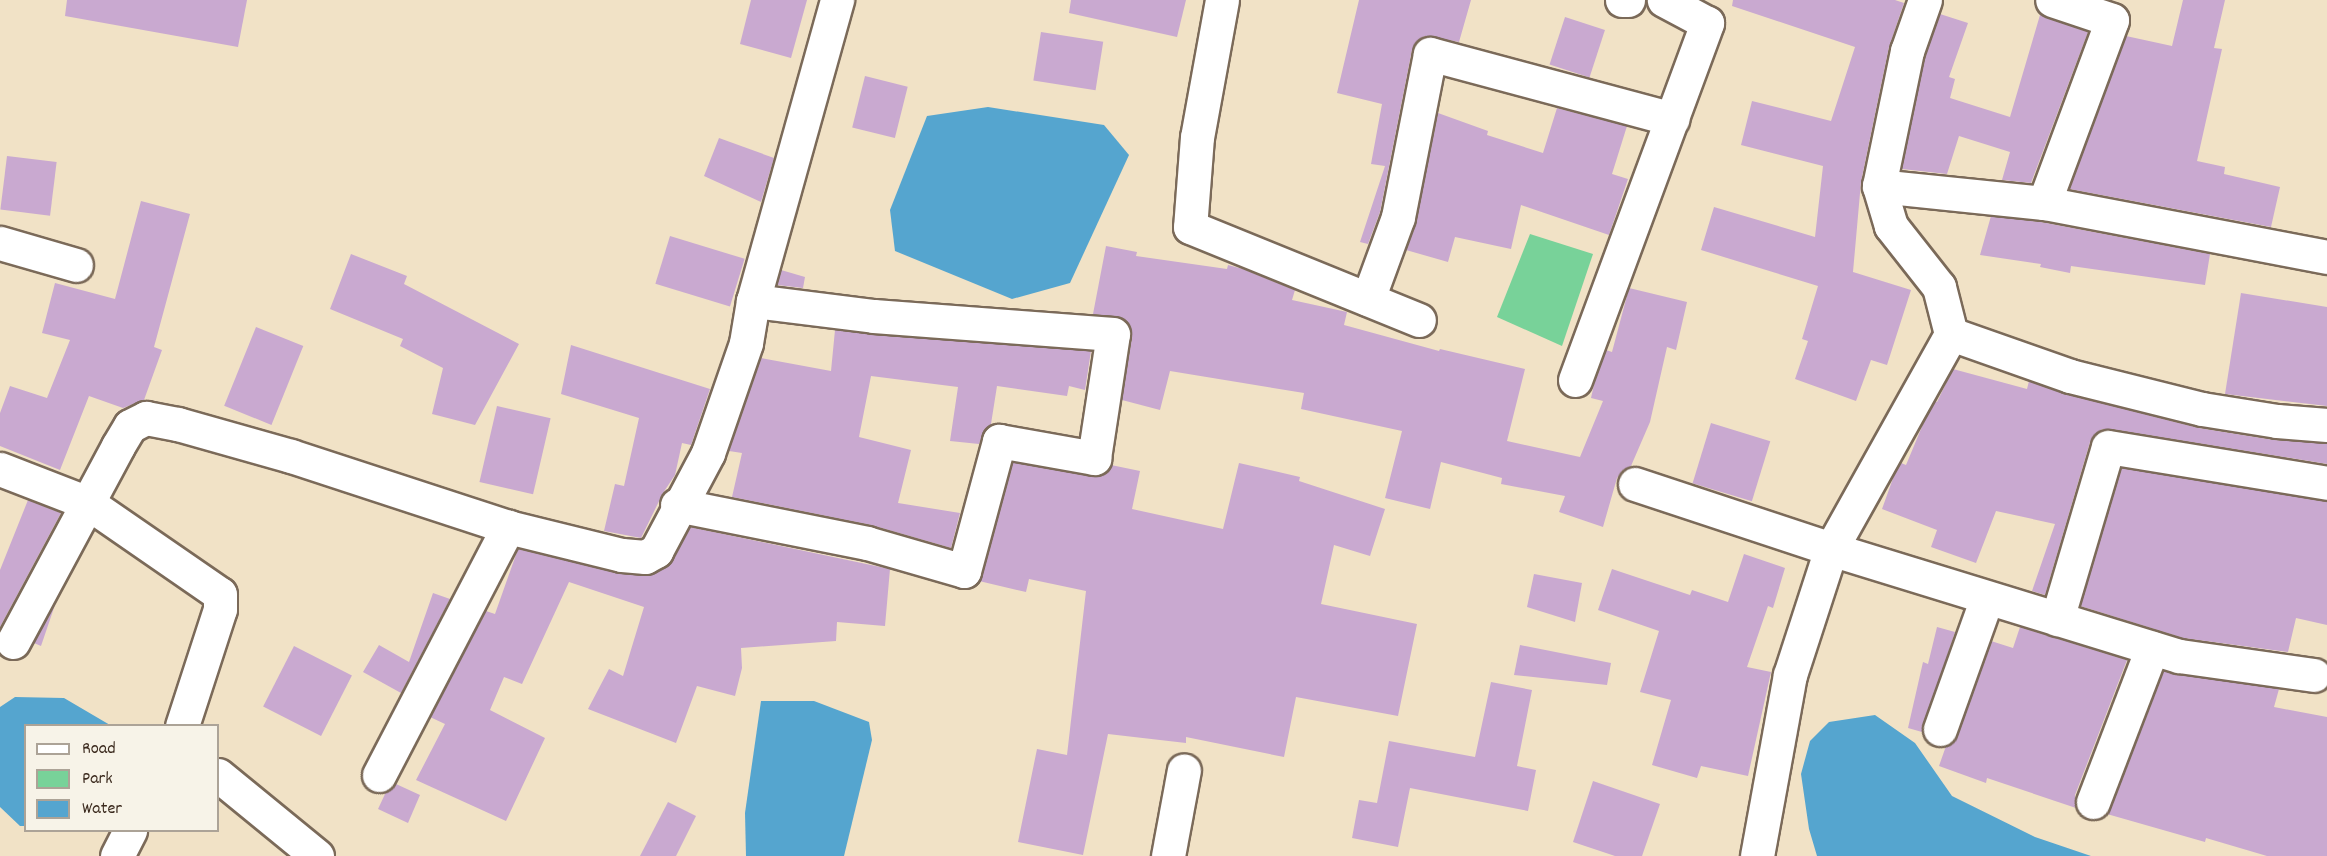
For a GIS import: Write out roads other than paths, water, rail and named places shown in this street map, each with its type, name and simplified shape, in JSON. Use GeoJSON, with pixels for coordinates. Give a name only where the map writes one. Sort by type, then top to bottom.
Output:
{"type":"FeatureCollection","features":[{"type":"Feature","properties":{"kind":"street"},"geometry":{"type":"LineString","coordinates":[[14,642],[130,426],[146,418],[291,456],[508,527],[622,555],[645,557],[656,550],[677,505],[708,453],[746,343],[753,301],[837,0]]}},
{"type":"Feature","properties":{"kind":"street"},"geometry":{"type":"LineString","coordinates":[[1222,0],[1197,136],[1190,227],[1419,320]]}},
{"type":"Feature","properties":{"kind":"street"},"geometry":{"type":"LineString","coordinates":[[1622,0],[1628,0]]}},
{"type":"Feature","properties":{"kind":"street"},"geometry":{"type":"LineString","coordinates":[[1575,380],[1707,23],[1664,0]]}},
{"type":"Feature","properties":{"kind":"street"},"geometry":{"type":"LineString","coordinates":[[1757,856],[1790,675],[1831,549],[1951,334],[1939,287],[1891,226],[1879,186],[1906,51],[1925,0]]}},
{"type":"Feature","properties":{"kind":"street"},"geometry":{"type":"LineString","coordinates":[[2044,203],[2112,20],[2052,0]]}},
{"type":"Feature","properties":{"kind":"street"},"geometry":{"type":"LineString","coordinates":[[1368,299],[1398,217],[1430,54],[1672,119]]}},
{"type":"Feature","properties":{"kind":"street"},"geometry":{"type":"LineString","coordinates":[[1879,186],[2044,203],[2327,257]]}},
{"type":"Feature","properties":{"kind":"street"},"geometry":{"type":"LineString","coordinates":[[0,243],[76,265]]}},
{"type":"Feature","properties":{"kind":"street"},"geometry":{"type":"LineString","coordinates":[[677,505],[867,543],[964,571],[999,441],[1094,458],[1113,334],[874,316],[753,301]]}},
{"type":"Feature","properties":{"kind":"street"},"geometry":{"type":"LineString","coordinates":[[1951,334],[2070,376],[2202,409],[2277,422],[2327,425]]}},
{"type":"Feature","properties":{"kind":"street"},"geometry":{"type":"LineString","coordinates":[[2057,619],[2108,447],[2327,483]]}},
{"type":"Feature","properties":{"kind":"street"},"geometry":{"type":"LineString","coordinates":[[0,469],[88,503],[220,594],[220,609],[183,724]]}},
{"type":"Feature","properties":{"kind":"street"},"geometry":{"type":"LineString","coordinates":[[1635,484],[1831,549],[2179,656],[2314,675]]}},
{"type":"Feature","properties":{"kind":"street"},"geometry":{"type":"LineString","coordinates":[[379,775],[508,527]]}},
{"type":"Feature","properties":{"kind":"street"},"geometry":{"type":"LineString","coordinates":[[1940,729],[1987,598]]}},
{"type":"Feature","properties":{"kind":"street"},"geometry":{"type":"LineString","coordinates":[[2093,802],[2152,648]]}},
{"type":"Feature","properties":{"kind":"street"},"geometry":{"type":"LineString","coordinates":[[1168,856],[1184,770]]}},
{"type":"Feature","properties":{"kind":"street"},"geometry":{"type":"LineString","coordinates":[[219,776],[317,856]]}},
{"type":"Feature","properties":{"kind":"street"},"geometry":{"type":"LineString","coordinates":[[117,856],[129,832]]}},
{"type":"Feature","properties":{"kind":"water"},"geometry":{"type":"Polygon","coordinates":[[[988,107],[1104,125],[1129,155],[1070,283],[1012,299],[895,251],[890,210],[927,116],[988,107]]]}},
{"type":"Feature","properties":{"kind":"water"},"geometry":{"type":"Polygon","coordinates":[[[15,697],[64,698],[108,724],[24,724],[24,826],[20,826],[0,807],[0,707],[15,697]]]}},
{"type":"Feature","properties":{"kind":"water"},"geometry":{"type":"Polygon","coordinates":[[[761,701],[814,701],[869,722],[872,740],[844,856],[746,856],[745,813],[761,701]]]}},
{"type":"Feature","properties":{"kind":"water"},"geometry":{"type":"Polygon","coordinates":[[[1875,715],[1915,743],[1952,796],[2035,837],[2091,856],[1817,856],[1809,829],[1801,774],[1810,741],[1829,722],[1875,715]]]}}]}
